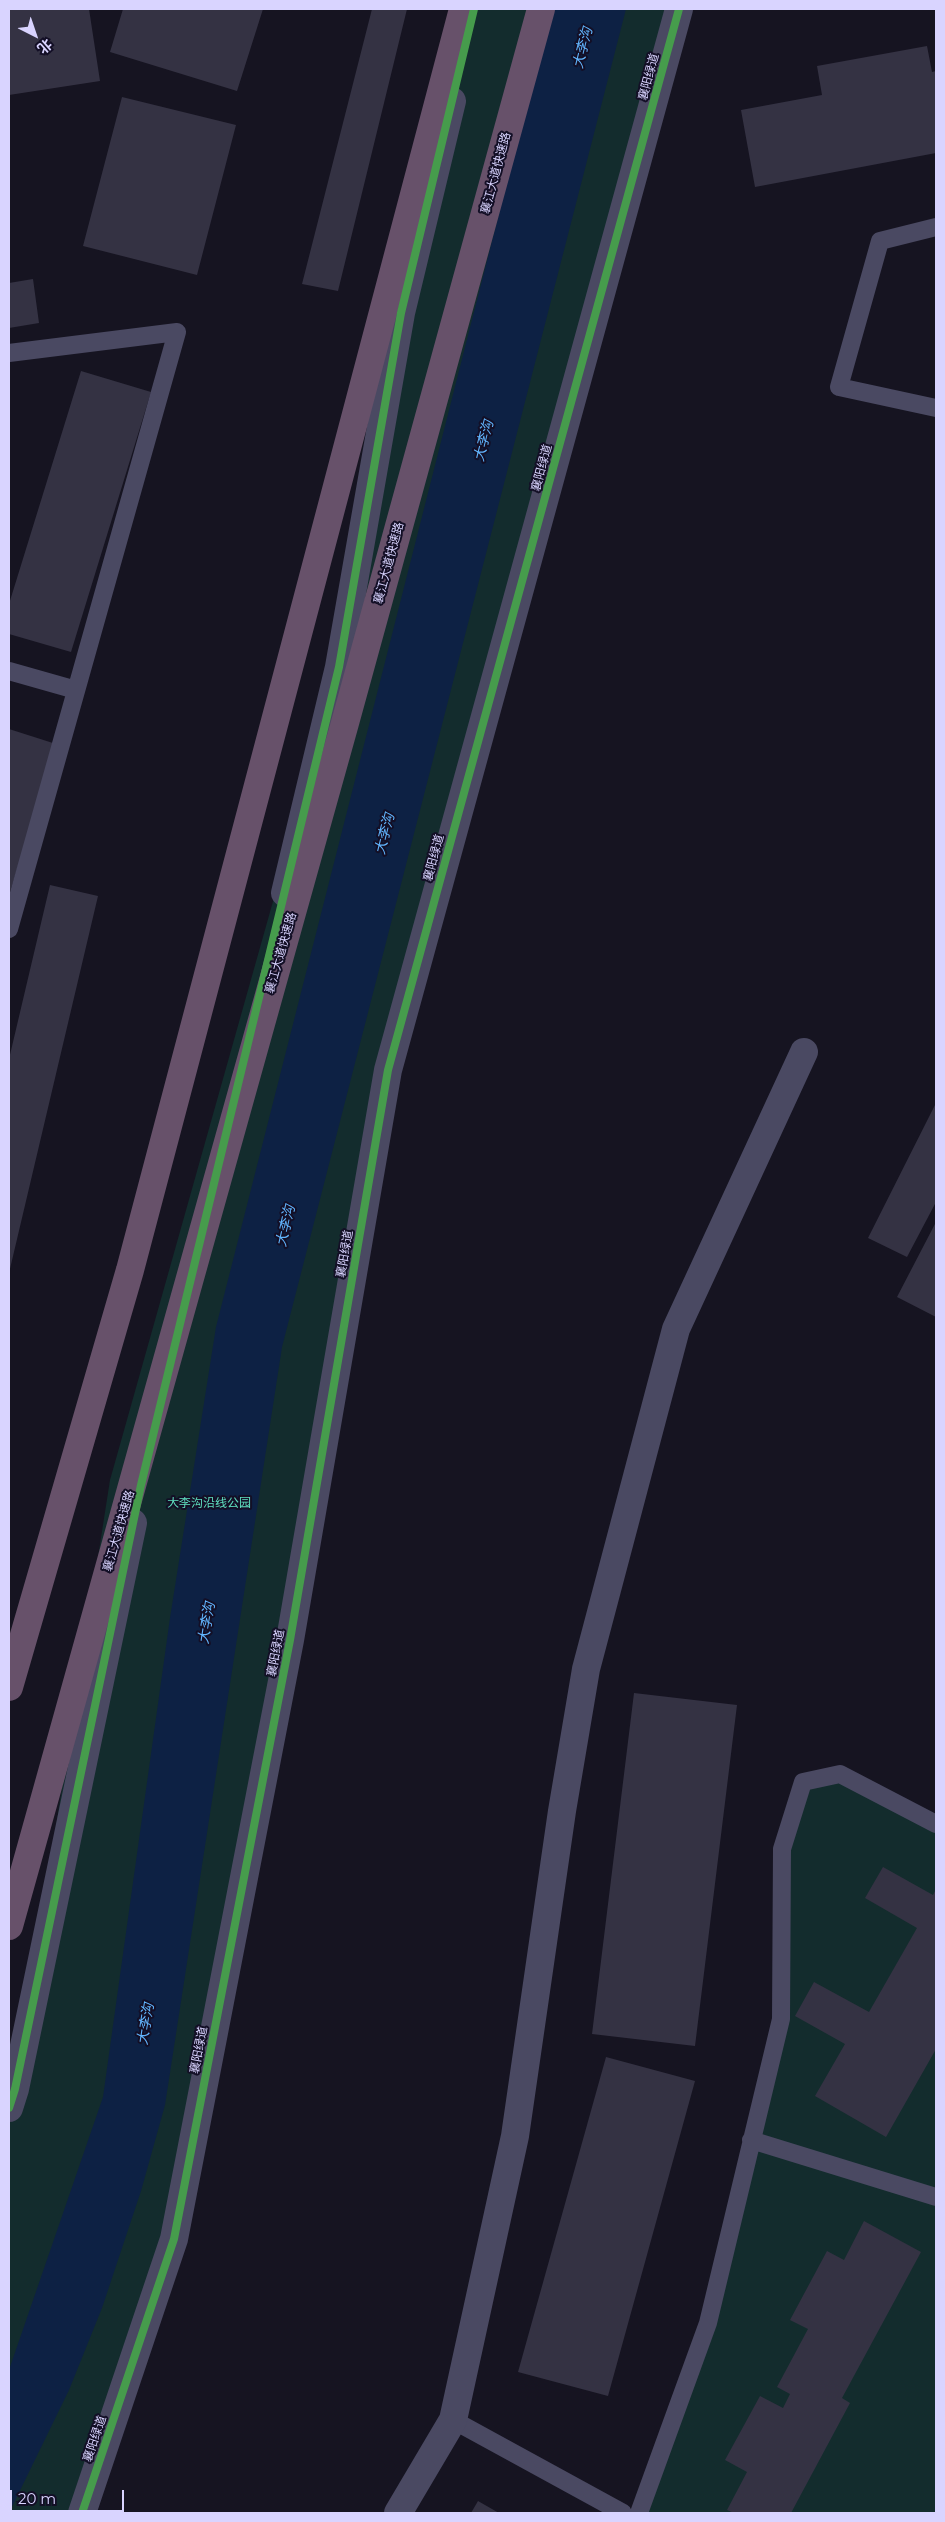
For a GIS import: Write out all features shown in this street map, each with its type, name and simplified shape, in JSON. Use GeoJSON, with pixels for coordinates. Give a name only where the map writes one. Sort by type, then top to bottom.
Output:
{"type":"FeatureCollection","features":[{"type":"Feature","properties":{"kind":"highway","name":"襄江大道快速路"},"geometry":{"type":"LineString","coordinates":[[9,1926],[342,733],[541,9]]}},
{"type":"Feature","properties":{"kind":"highway"},"geometry":{"type":"LineString","coordinates":[[9,1687],[133,1260],[465,11]]}},
{"type":"Feature","properties":{"kind":"street","name":"襄阳绿道"},"geometry":{"type":"LineString","coordinates":[[82,2513],[174,2239],[290,1640],[388,1070],[679,9]]}},
{"type":"Feature","properties":{"kind":"street"},"geometry":{"type":"LineString","coordinates":[[9,2108],[15,2090],[141,1485],[339,667],[401,313],[465,11]]}},
{"type":"Feature","properties":{"kind":"street"},"geometry":{"type":"LineString","coordinates":[[398,2513],[453,2420],[515,2136],[562,1811],[586,1669],[676,1330],[804,1052]]}},
{"type":"Feature","properties":{"kind":"lane"},"geometry":{"type":"LineString","coordinates":[[936,227],[880,241],[839,387],[936,408]]}},
{"type":"Feature","properties":{"kind":"lane"},"geometry":{"type":"LineString","coordinates":[[9,353],[177,332],[9,929]]}},
{"type":"Feature","properties":{"kind":"lane"},"geometry":{"type":"LineString","coordinates":[[9,670],[76,690]]}},
{"type":"Feature","properties":{"kind":"lane"},"geometry":{"type":"LineString","coordinates":[[640,2513],[708,2323],[781,2019],[782,1849],[803,1782],[840,1774],[936,1824]]}},
{"type":"Feature","properties":{"kind":"lane"},"geometry":{"type":"LineString","coordinates":[[751,2140],[936,2197]]}},
{"type":"Feature","properties":{"kind":"lane"},"geometry":{"type":"LineString","coordinates":[[453,2420],[623,2513]]}},
{"type":"Feature","properties":{"kind":"green space","name":"大李沟沿线公园"},"geometry":{"type":"Polygon","coordinates":[[[474,9],[679,9],[388,1070],[174,2239],[82,2513],[9,2513],[9,2108],[15,2089],[110,1480],[339,667],[401,313],[474,9]]]}},
{"type":"Feature","properties":{"kind":"green space"},"geometry":{"type":"Polygon","coordinates":[[[840,1774],[936,1824],[936,2513],[639,2513],[708,2323],[781,2019],[783,1849],[803,1782],[840,1774]]]}},
{"type":"Feature","properties":{"kind":"water","name":"大李沟"},"geometry":{"type":"Polygon","coordinates":[[[551,9],[626,9],[282,1347],[165,2105],[141,2191],[102,2308],[69,2390],[9,2513],[9,2370],[103,2097],[170,1618],[216,1327],[551,9]]]}},
{"type":"Feature","properties":{"kind":"building"},"geometry":{"type":"Polygon","coordinates":[[[9,9],[89,9],[100,81],[9,95],[9,9]]]}},
{"type":"Feature","properties":{"kind":"building"},"geometry":{"type":"Polygon","coordinates":[[[123,9],[263,9],[237,91],[110,52],[123,9]]]}},
{"type":"Feature","properties":{"kind":"building"},"geometry":{"type":"Polygon","coordinates":[[[372,9],[407,9],[338,291],[302,284],[372,9]]]}},
{"type":"Feature","properties":{"kind":"building"},"geometry":{"type":"Polygon","coordinates":[[[927,46],[932,72],[936,71],[936,153],[755,187],[741,110],[822,95],[817,66],[927,46]]]}},
{"type":"Feature","properties":{"kind":"building"},"geometry":{"type":"Polygon","coordinates":[[[122,97],[236,125],[197,275],[83,246],[122,97]]]}},
{"type":"Feature","properties":{"kind":"building"},"geometry":{"type":"Polygon","coordinates":[[[33,279],[39,323],[9,328],[9,283],[33,279]]]}},
{"type":"Feature","properties":{"kind":"building"},"geometry":{"type":"Polygon","coordinates":[[[81,371],[151,392],[71,652],[9,634],[9,604],[81,371]]]}},
{"type":"Feature","properties":{"kind":"building"},"geometry":{"type":"Polygon","coordinates":[[[9,729],[56,744],[9,895],[9,729]]]}},
{"type":"Feature","properties":{"kind":"building"},"geometry":{"type":"Polygon","coordinates":[[[50,885],[98,896],[9,1273],[9,1059],[50,885]]]}},
{"type":"Feature","properties":{"kind":"building"},"geometry":{"type":"Polygon","coordinates":[[[936,1103],[936,1202],[907,1257],[868,1238],[936,1103]]]}},
{"type":"Feature","properties":{"kind":"building"},"geometry":{"type":"Polygon","coordinates":[[[936,1222],[936,1317],[897,1297],[936,1222]]]}},
{"type":"Feature","properties":{"kind":"building"},"geometry":{"type":"Polygon","coordinates":[[[634,1693],[737,1705],[695,2046],[592,2034],[634,1693]]]}},
{"type":"Feature","properties":{"kind":"building"},"geometry":{"type":"Polygon","coordinates":[[[883,1867],[933,1895],[936,1889],[936,2049],[886,2137],[815,2096],[845,2044],[795,2016],[814,1982],[869,2012],[917,1928],[865,1898],[883,1867]]]}},
{"type":"Feature","properties":{"kind":"building"},"geometry":{"type":"Polygon","coordinates":[[[606,2057],[695,2081],[608,2396],[518,2372],[606,2057]]]}},
{"type":"Feature","properties":{"kind":"building"},"geometry":{"type":"Polygon","coordinates":[[[864,2221],[921,2252],[842,2398],[850,2403],[791,2513],[734,2513],[727,2510],[747,2472],[725,2460],[760,2396],[783,2408],[790,2394],[777,2387],[808,2329],[790,2320],[827,2251],[844,2260],[864,2221]]]}},
{"type":"Feature","properties":{"kind":"building"},"geometry":{"type":"Polygon","coordinates":[[[478,2501],[499,2513],[471,2513],[478,2501]]]}},
{"type":"Feature","properties":{"kind":"cycle path"},"geometry":{"type":"LineString","coordinates":[[9,2108],[15,2089],[141,1485],[339,667],[401,313],[474,9]]}},
{"type":"Feature","properties":{"kind":"cycle path"},"geometry":{"type":"LineString","coordinates":[[82,2513],[174,2239],[290,1640],[388,1070],[679,9]]}}]}
